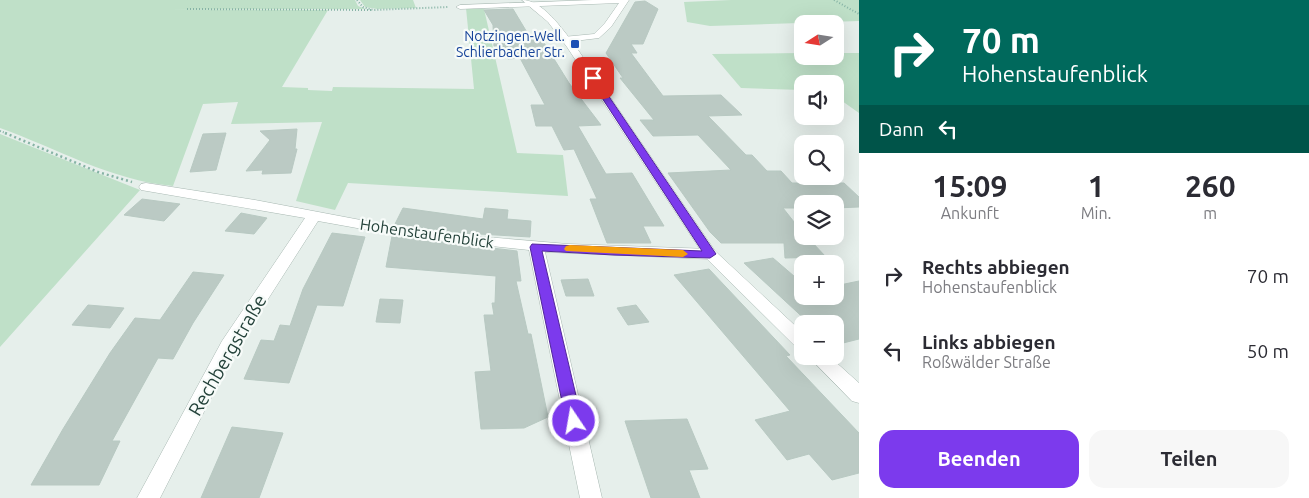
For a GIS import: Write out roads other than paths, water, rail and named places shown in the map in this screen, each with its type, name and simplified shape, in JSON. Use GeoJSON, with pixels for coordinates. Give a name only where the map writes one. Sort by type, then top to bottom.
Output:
{"type":"FeatureCollection","features":[{"type":"Feature","properties":{"kind":"street"},"geometry":{"type":"LineString","coordinates":[[460,7],[529,2],[624,1],[608,25],[596,36],[566,39]]}},
{"type":"Feature","properties":{"kind":"street"},"geometry":{"type":"LineString","coordinates":[[529,2],[551,20],[566,39],[710,254],[794,334]]}},
{"type":"Feature","properties":{"kind":"street","name":"Hohenstaufenblick"},"geometry":{"type":"LineString","coordinates":[[146,187],[426,235],[536,247],[614,252],[710,254]]}},
{"type":"Feature","properties":{"kind":"street","name":"Rechbergstraße"},"geometry":{"type":"LineString","coordinates":[[148,498],[228,346],[313,217]]}},
{"type":"Feature","properties":{"kind":"street"},"geometry":{"type":"LineString","coordinates":[[536,247],[591,498]]}},
{"type":"Feature","properties":{"kind":"street"},"geometry":{"type":"LineString","coordinates":[[827,365],[859,395]]}},
{"type":"Feature","properties":{"kind":"place","name":"Notzingen-Well. Schlierbacher Str."},"geometry":{"type":"Point","coordinates":[575,44]}}]}
